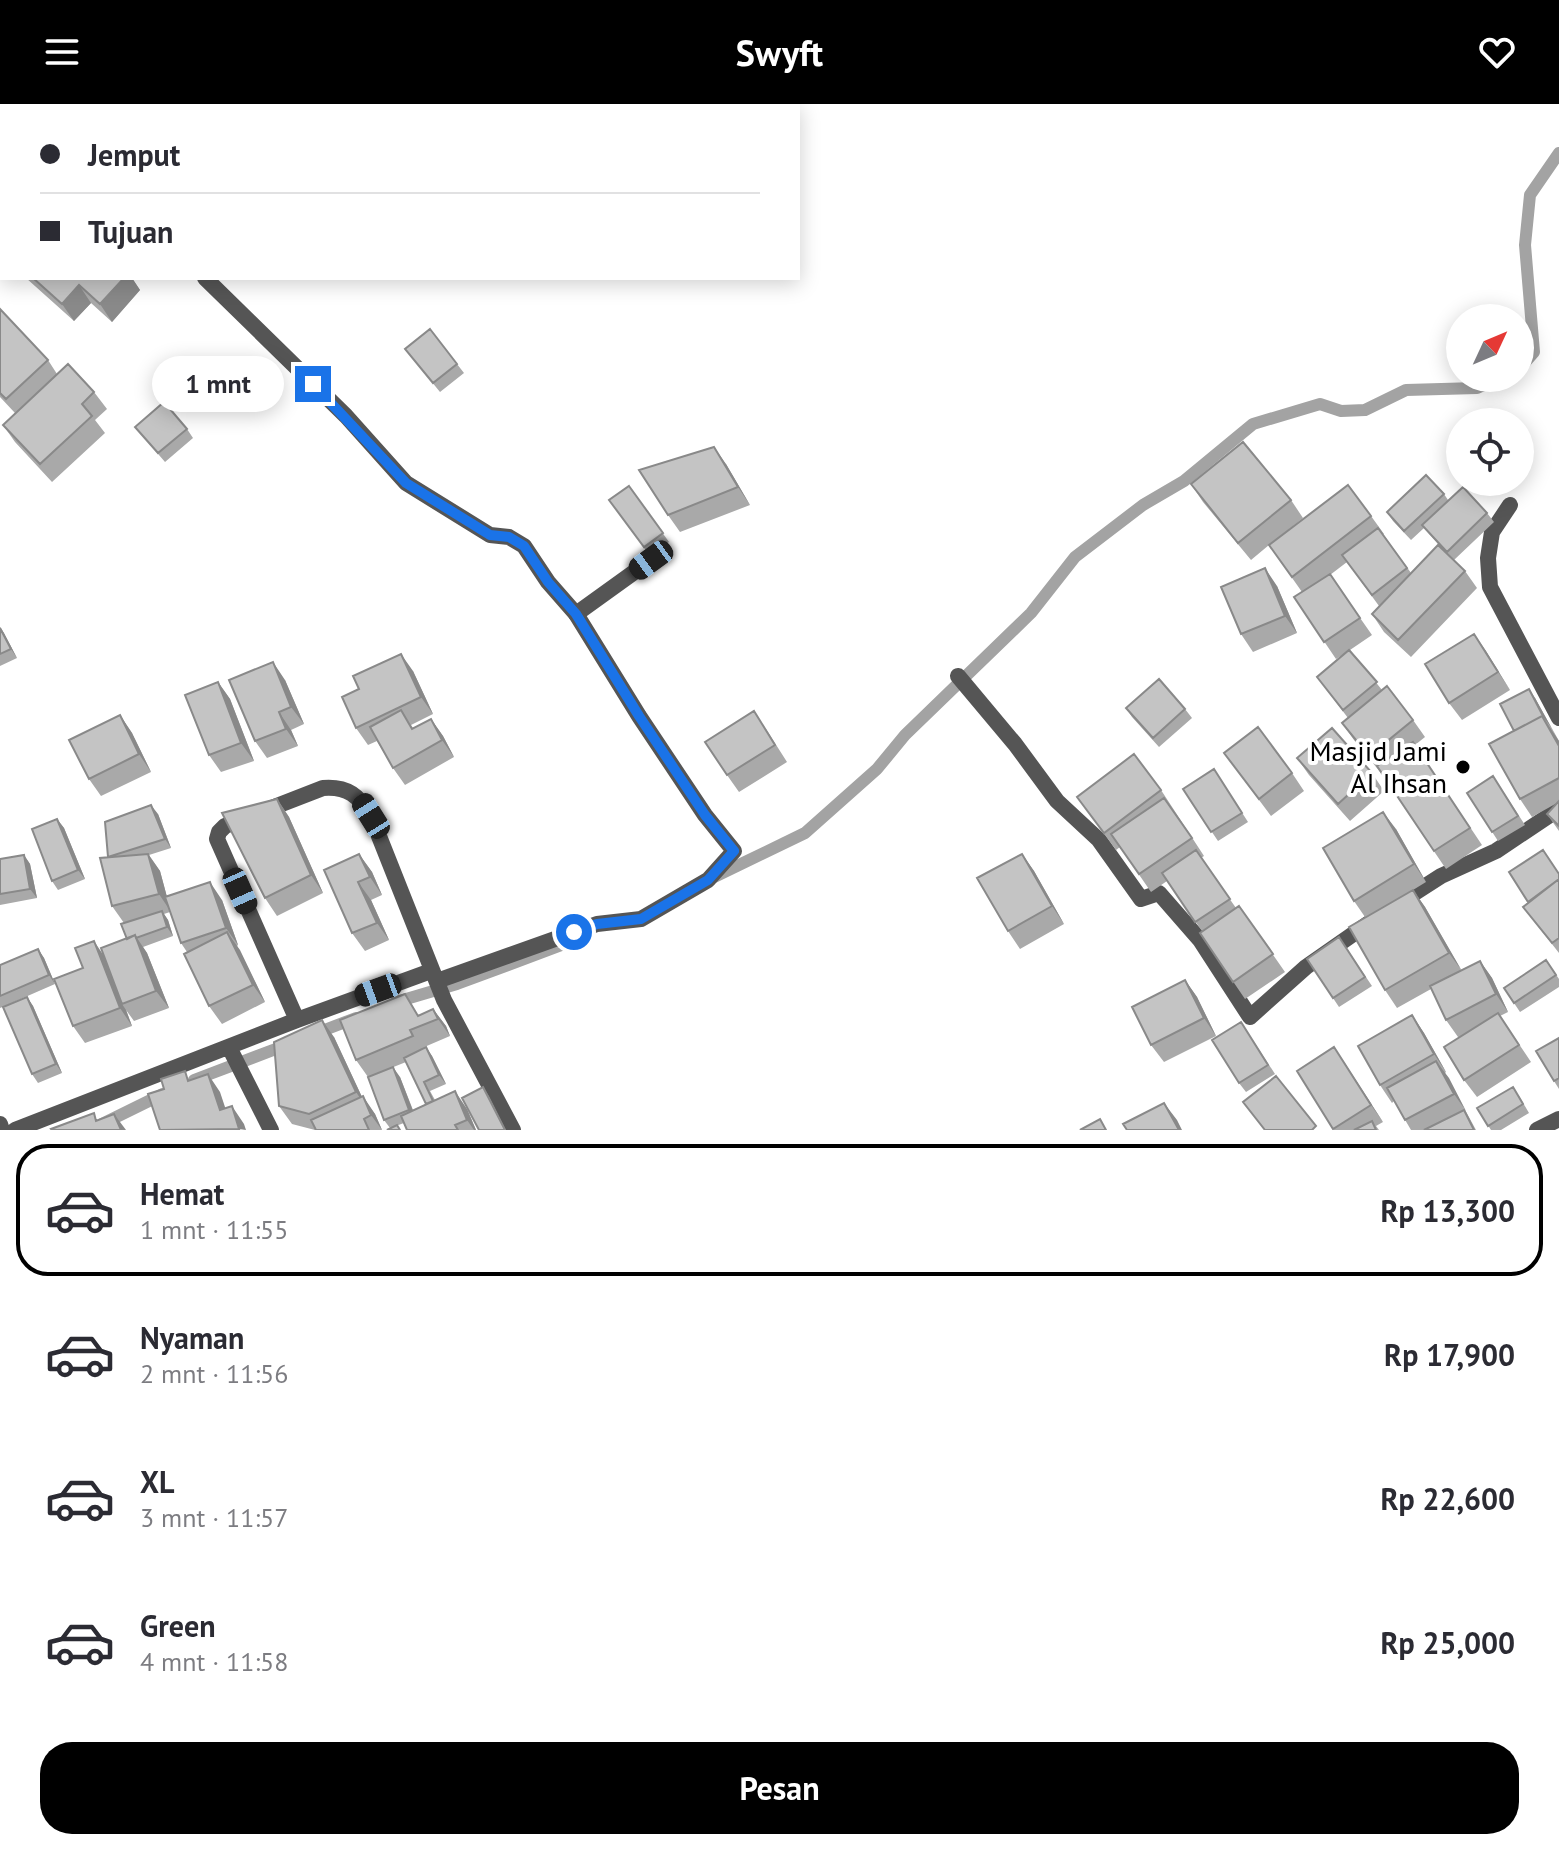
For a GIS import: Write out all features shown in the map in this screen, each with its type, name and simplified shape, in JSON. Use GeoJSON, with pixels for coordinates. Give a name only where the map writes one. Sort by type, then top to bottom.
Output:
{"type":"FeatureCollection","features":[{"type":"Feature","properties":{"kind":"street"},"geometry":{"type":"LineString","coordinates":[[15,1130],[297,1020],[597,924],[641,919],[708,880],[734,851],[705,815],[639,716],[576,614],[519,542],[509,537],[490,535],[406,483],[346,416],[207,280]]}},
{"type":"Feature","properties":{"kind":"street"},"geometry":{"type":"LineString","coordinates":[[1510,505],[1492,532],[1488,558],[1490,587],[1559,718]]}},
{"type":"Feature","properties":{"kind":"street"},"geometry":{"type":"LineString","coordinates":[[576,614],[651,560]]}},
{"type":"Feature","properties":{"kind":"street"},"geometry":{"type":"LineString","coordinates":[[958,676],[1015,744],[1057,801],[1099,840],[1141,899],[1159,893],[1200,940],[1250,1017],[1306,967],[1374,920],[1441,876],[1496,851],[1559,809]]}},
{"type":"Feature","properties":{"kind":"street"},"geometry":{"type":"LineString","coordinates":[[297,1020],[217,839],[225,826],[323,788],[338,787],[352,792],[371,816],[444,1000],[513,1130]]}},
{"type":"Feature","properties":{"kind":"street"},"geometry":{"type":"LineString","coordinates":[[229,1047],[271,1130]]}},
{"type":"Feature","properties":{"kind":"street"},"geometry":{"type":"LineString","coordinates":[[1537,1130],[1559,1119]]}},
{"type":"Feature","properties":{"kind":"street"},"geometry":{"type":"LineString","coordinates":[[0,1124],[2,1130]]}},
{"type":"Feature","properties":{"kind":"building"},"geometry":{"type":"Polygon","coordinates":[[[35,280],[122,280],[100,304],[79,285],[62,304],[35,280]]]}},
{"type":"Feature","properties":{"kind":"building"},"geometry":{"type":"Polygon","coordinates":[[[0,309],[48,360],[6,399],[0,393],[0,309]]]}},
{"type":"Feature","properties":{"kind":"building"},"geometry":{"type":"Polygon","coordinates":[[[430,329],[457,364],[433,383],[405,349],[430,329]]]}},
{"type":"Feature","properties":{"kind":"building"},"geometry":{"type":"Polygon","coordinates":[[[68,364],[94,392],[82,404],[92,416],[40,464],[3,425],[68,364]]]}},
{"type":"Feature","properties":{"kind":"building"},"geometry":{"type":"Polygon","coordinates":[[[164,402],[187,429],[158,453],[135,427],[164,402]]]}},
{"type":"Feature","properties":{"kind":"building"},"geometry":{"type":"Polygon","coordinates":[[[1243,442],[1291,500],[1238,543],[1191,484],[1243,442]]]}},
{"type":"Feature","properties":{"kind":"building"},"geometry":{"type":"Polygon","coordinates":[[[714,447],[738,487],[668,515],[639,470],[714,447]]]}},
{"type":"Feature","properties":{"kind":"building"},"geometry":{"type":"Polygon","coordinates":[[[1426,475],[1444,494],[1404,531],[1387,512],[1426,475]]]}},
{"type":"Feature","properties":{"kind":"building"},"geometry":{"type":"Polygon","coordinates":[[[1348,485],[1371,516],[1292,577],[1269,545],[1348,485]]]}},
{"type":"Feature","properties":{"kind":"building"},"geometry":{"type":"Polygon","coordinates":[[[629,486],[663,533],[644,547],[609,500],[629,486]]]}},
{"type":"Feature","properties":{"kind":"building"},"geometry":{"type":"Polygon","coordinates":[[[1453,496],[1471,496],[1487,513],[1447,552],[1422,525],[1453,496]]]}},
{"type":"Feature","properties":{"kind":"building"},"geometry":{"type":"Polygon","coordinates":[[[1378,528],[1407,568],[1372,595],[1342,555],[1378,528]]]}},
{"type":"Feature","properties":{"kind":"building"},"geometry":{"type":"Polygon","coordinates":[[[1438,545],[1465,571],[1398,640],[1372,614],[1438,545]]]}},
{"type":"Feature","properties":{"kind":"building"},"geometry":{"type":"Polygon","coordinates":[[[1265,568],[1285,616],[1241,634],[1221,587],[1265,568]]]}},
{"type":"Feature","properties":{"kind":"building"},"geometry":{"type":"Polygon","coordinates":[[[1330,574],[1360,618],[1324,642],[1294,597],[1330,574]]]}},
{"type":"Feature","properties":{"kind":"building"},"geometry":{"type":"Polygon","coordinates":[[[0,628],[11,649],[0,654],[0,628]]]}},
{"type":"Feature","properties":{"kind":"building"},"geometry":{"type":"Polygon","coordinates":[[[1474,634],[1498,672],[1449,703],[1425,664],[1474,634]]]}},
{"type":"Feature","properties":{"kind":"building"},"geometry":{"type":"Polygon","coordinates":[[[1349,650],[1377,682],[1343,710],[1317,677],[1349,650]]]}},
{"type":"Feature","properties":{"kind":"building"},"geometry":{"type":"Polygon","coordinates":[[[401,654],[421,697],[356,728],[342,697],[359,689],[353,676],[401,654]]]}},
{"type":"Feature","properties":{"kind":"building"},"geometry":{"type":"Polygon","coordinates":[[[273,662],[291,707],[279,712],[286,729],[255,741],[229,680],[273,662]]]}},
{"type":"Feature","properties":{"kind":"building"},"geometry":{"type":"Polygon","coordinates":[[[1159,679],[1185,709],[1153,738],[1126,708],[1159,679]]]}},
{"type":"Feature","properties":{"kind":"building"},"geometry":{"type":"Polygon","coordinates":[[[218,682],[241,743],[209,755],[185,695],[218,682]]]}},
{"type":"Feature","properties":{"kind":"building"},"geometry":{"type":"Polygon","coordinates":[[[1387,686],[1413,720],[1369,756],[1342,723],[1387,686]]]}},
{"type":"Feature","properties":{"kind":"building"},"geometry":{"type":"Polygon","coordinates":[[[1529,689],[1544,718],[1542,716],[1514,731],[1500,704],[1529,689]]]}},
{"type":"Feature","properties":{"kind":"building"},"geometry":{"type":"Polygon","coordinates":[[[401,710],[412,729],[431,719],[442,740],[393,768],[370,727],[401,710]]]}},
{"type":"Feature","properties":{"kind":"building"},"geometry":{"type":"Polygon","coordinates":[[[754,711],[775,745],[727,775],[705,742],[754,711]]]}},
{"type":"Feature","properties":{"kind":"building"},"geometry":{"type":"Polygon","coordinates":[[[120,715],[139,754],[89,779],[69,740],[120,715]]]}},
{"type":"Feature","properties":{"kind":"building"},"geometry":{"type":"Polygon","coordinates":[[[1542,716],[1559,746],[1559,778],[1520,799],[1489,744],[1542,716]]]}},
{"type":"Feature","properties":{"kind":"building"},"geometry":{"type":"Polygon","coordinates":[[[1258,727],[1292,773],[1259,799],[1224,753],[1258,727]]]}},
{"type":"Feature","properties":{"kind":"building"},"geometry":{"type":"Polygon","coordinates":[[[1332,728],[1372,773],[1338,804],[1297,758],[1332,728]]]}},
{"type":"Feature","properties":{"kind":"building"},"geometry":{"type":"Polygon","coordinates":[[[1413,742],[1470,828],[1434,851],[1377,766],[1413,742]]]}},
{"type":"Feature","properties":{"kind":"building"},"geometry":{"type":"Polygon","coordinates":[[[1134,754],[1161,790],[1104,833],[1077,797],[1134,754]]]}},
{"type":"Feature","properties":{"kind":"building"},"geometry":{"type":"Polygon","coordinates":[[[1214,769],[1242,813],[1211,832],[1183,789],[1214,769]]]}},
{"type":"Feature","properties":{"kind":"building"},"geometry":{"type":"Polygon","coordinates":[[[1493,776],[1518,816],[1492,832],[1467,793],[1493,776]]]}},
{"type":"Feature","properties":{"kind":"building"},"geometry":{"type":"Polygon","coordinates":[[[1164,798],[1192,838],[1139,874],[1111,834],[1164,798]]]}},
{"type":"Feature","properties":{"kind":"building"},"geometry":{"type":"Polygon","coordinates":[[[277,799],[311,875],[265,898],[222,813],[277,799]]]}},
{"type":"Feature","properties":{"kind":"building"},"geometry":{"type":"Polygon","coordinates":[[[1559,801],[1559,826],[1547,814],[1559,801]]]}},
{"type":"Feature","properties":{"kind":"building"},"geometry":{"type":"Polygon","coordinates":[[[151,805],[165,839],[108,857],[105,822],[151,805]]]}},
{"type":"Feature","properties":{"kind":"building"},"geometry":{"type":"Polygon","coordinates":[[[1383,812],[1414,864],[1354,901],[1323,848],[1383,812]]]}},
{"type":"Feature","properties":{"kind":"building"},"geometry":{"type":"Polygon","coordinates":[[[57,819],[78,870],[52,881],[32,829],[57,819]]]}},
{"type":"Feature","properties":{"kind":"building"},"geometry":{"type":"Polygon","coordinates":[[[1196,850],[1230,899],[1195,922],[1162,873],[1196,850]]]}},
{"type":"Feature","properties":{"kind":"building"},"geometry":{"type":"Polygon","coordinates":[[[1543,850],[1559,874],[1559,879],[1528,902],[1509,872],[1543,850]]]}},
{"type":"Feature","properties":{"kind":"building"},"geometry":{"type":"Polygon","coordinates":[[[148,854],[159,894],[112,906],[100,858],[148,854]]]}},
{"type":"Feature","properties":{"kind":"building"},"geometry":{"type":"Polygon","coordinates":[[[359,854],[370,877],[358,882],[377,923],[352,933],[324,870],[359,854]]]}},
{"type":"Feature","properties":{"kind":"building"},"geometry":{"type":"Polygon","coordinates":[[[1022,854],[1052,906],[1008,931],[977,878],[1022,854]]]}},
{"type":"Feature","properties":{"kind":"building"},"geometry":{"type":"Polygon","coordinates":[[[24,855],[30,889],[0,894],[0,859],[24,855]]]}},
{"type":"Feature","properties":{"kind":"building"},"geometry":{"type":"Polygon","coordinates":[[[1559,879],[1559,938],[1552,943],[1523,907],[1559,879]]]}},
{"type":"Feature","properties":{"kind":"building"},"geometry":{"type":"Polygon","coordinates":[[[210,882],[226,928],[181,943],[165,897],[210,882]]]}},
{"type":"Feature","properties":{"kind":"building"},"geometry":{"type":"Polygon","coordinates":[[[1413,890],[1449,953],[1385,990],[1349,927],[1413,890]]]}},
{"type":"Feature","properties":{"kind":"building"},"geometry":{"type":"Polygon","coordinates":[[[1239,906],[1273,954],[1233,982],[1200,933],[1239,906]]]}},
{"type":"Feature","properties":{"kind":"building"},"geometry":{"type":"Polygon","coordinates":[[[162,911],[167,927],[127,939],[121,924],[162,911]]]}},
{"type":"Feature","properties":{"kind":"building"},"geometry":{"type":"Polygon","coordinates":[[[227,932],[253,985],[209,1006],[184,954],[227,932]]]}},
{"type":"Feature","properties":{"kind":"building"},"geometry":{"type":"Polygon","coordinates":[[[135,935],[156,991],[122,1004],[101,948],[135,935]]]}},
{"type":"Feature","properties":{"kind":"building"},"geometry":{"type":"Polygon","coordinates":[[[1339,937],[1365,977],[1333,998],[1307,959],[1339,937]]]}},
{"type":"Feature","properties":{"kind":"building"},"geometry":{"type":"Polygon","coordinates":[[[94,941],[120,1008],[73,1026],[54,979],[83,968],[75,948],[94,941]]]}},
{"type":"Feature","properties":{"kind":"building"},"geometry":{"type":"Polygon","coordinates":[[[38,949],[49,975],[0,996],[0,965],[38,949]]]}},
{"type":"Feature","properties":{"kind":"building"},"geometry":{"type":"Polygon","coordinates":[[[1546,960],[1556,975],[1514,1003],[1504,988],[1546,960]]]}},
{"type":"Feature","properties":{"kind":"building"},"geometry":{"type":"Polygon","coordinates":[[[1480,961],[1496,994],[1446,1020],[1430,986],[1480,961]]]}},
{"type":"Feature","properties":{"kind":"building"},"geometry":{"type":"Polygon","coordinates":[[[1185,980],[1204,1018],[1151,1045],[1132,1007],[1185,980]]]}},
{"type":"Feature","properties":{"kind":"building"},"geometry":{"type":"Polygon","coordinates":[[[405,994],[418,1016],[433,1009],[438,1019],[410,1030],[413,1036],[356,1060],[340,1020],[405,994]]]}},
{"type":"Feature","properties":{"kind":"building"},"geometry":{"type":"Polygon","coordinates":[[[27,997],[56,1064],[32,1074],[3,1007],[27,997]]]}},
{"type":"Feature","properties":{"kind":"building"},"geometry":{"type":"Polygon","coordinates":[[[1498,1013],[1519,1045],[1464,1080],[1444,1047],[1498,1013]]]}},
{"type":"Feature","properties":{"kind":"building"},"geometry":{"type":"Polygon","coordinates":[[[1412,1015],[1434,1054],[1380,1085],[1358,1046],[1412,1015]]]}},
{"type":"Feature","properties":{"kind":"building"},"geometry":{"type":"Polygon","coordinates":[[[322,1020],[356,1092],[309,1114],[279,1106],[274,1042],[322,1020]]]}},
{"type":"Feature","properties":{"kind":"building"},"geometry":{"type":"Polygon","coordinates":[[[1241,1022],[1268,1065],[1239,1083],[1212,1040],[1241,1022]]]}},
{"type":"Feature","properties":{"kind":"building"},"geometry":{"type":"Polygon","coordinates":[[[1559,1038],[1559,1078],[1554,1081],[1536,1051],[1559,1038]]]}},
{"type":"Feature","properties":{"kind":"building"},"geometry":{"type":"Polygon","coordinates":[[[426,1047],[439,1075],[424,1082],[433,1101],[426,1104],[404,1058],[426,1047]]]}},
{"type":"Feature","properties":{"kind":"building"},"geometry":{"type":"Polygon","coordinates":[[[1334,1047],[1371,1105],[1333,1129],[1297,1071],[1334,1047]]]}},
{"type":"Feature","properties":{"kind":"building"},"geometry":{"type":"Polygon","coordinates":[[[1436,1061],[1454,1094],[1405,1120],[1387,1088],[1436,1061]]]}},
{"type":"Feature","properties":{"kind":"building"},"geometry":{"type":"Polygon","coordinates":[[[393,1067],[409,1110],[384,1120],[368,1077],[393,1067]]]}},
{"type":"Feature","properties":{"kind":"building"},"geometry":{"type":"Polygon","coordinates":[[[185,1071],[188,1081],[208,1074],[220,1110],[232,1106],[239,1129],[160,1130],[148,1094],[164,1089],[161,1079],[185,1071]]]}},
{"type":"Feature","properties":{"kind":"building"},"geometry":{"type":"Polygon","coordinates":[[[1276,1076],[1316,1126],[1312,1130],[1265,1130],[1243,1102],[1276,1076]]]}},
{"type":"Feature","properties":{"kind":"building"},"geometry":{"type":"Polygon","coordinates":[[[483,1087],[505,1130],[479,1130],[462,1098],[483,1087]]]}},
{"type":"Feature","properties":{"kind":"building"},"geometry":{"type":"Polygon","coordinates":[[[1513,1087],[1523,1104],[1488,1126],[1477,1108],[1513,1087]]]}},
{"type":"Feature","properties":{"kind":"building"},"geometry":{"type":"Polygon","coordinates":[[[455,1091],[467,1120],[455,1125],[458,1130],[407,1130],[401,1116],[455,1091]]]}},
{"type":"Feature","properties":{"kind":"building"},"geometry":{"type":"Polygon","coordinates":[[[363,1096],[371,1115],[364,1119],[369,1130],[316,1130],[311,1120],[363,1096]]]}},
{"type":"Feature","properties":{"kind":"building"},"geometry":{"type":"Polygon","coordinates":[[[1164,1103],[1179,1130],[1127,1130],[1123,1124],[1164,1103]]]}},
{"type":"Feature","properties":{"kind":"building"},"geometry":{"type":"Polygon","coordinates":[[[1464,1110],[1474,1130],[1424,1130],[1464,1110]]]}},
{"type":"Feature","properties":{"kind":"building"},"geometry":{"type":"Polygon","coordinates":[[[94,1113],[96,1121],[114,1114],[121,1130],[51,1129],[94,1113]]]}},
{"type":"Feature","properties":{"kind":"building"},"geometry":{"type":"Polygon","coordinates":[[[1100,1119],[1106,1130],[1080,1130],[1100,1119]]]}},
{"type":"Feature","properties":{"kind":"building"},"geometry":{"type":"Polygon","coordinates":[[[1372,1121],[1376,1130],[1354,1130],[1372,1121]]]}},
{"type":"Feature","properties":{"kind":"waterway"},"geometry":{"type":"LineString","coordinates":[[1530,304],[1525,245],[1530,195],[1559,153]]}},
{"type":"Feature","properties":{"kind":"waterway"},"geometry":{"type":"LineString","coordinates":[[714,877],[805,833],[877,769],[905,735],[1031,613],[1075,557],[1143,505],[1184,481],[1253,424],[1320,404],[1341,411],[1365,410],[1406,390],[1446,389]]}},
{"type":"Feature","properties":{"kind":"waterway"},"geometry":{"type":"LineString","coordinates":[[396,1002],[457,984],[567,943]]}},
{"type":"Feature","properties":{"kind":"waterway"},"geometry":{"type":"LineString","coordinates":[[314,1034],[356,1018]]}},
{"type":"Feature","properties":{"kind":"waterway"},"geometry":{"type":"LineString","coordinates":[[194,1080],[289,1044]]}},
{"type":"Feature","properties":{"kind":"waterway"},"geometry":{"type":"LineString","coordinates":[[90,1130],[163,1094]]}},
{"type":"Feature","properties":{"kind":"place","name":"Masjid Jami Al Ihsan"},"geometry":{"type":"Point","coordinates":[1463,767]}},
{"type":"Feature","properties":{"kind":"route"},"geometry":{"type":"LineString","coordinates":[[313,384],[406,483],[490,535],[509,537],[524,546],[548,582],[576,614],[593,646],[705,815],[734,851],[708,880],[641,919],[597,924],[574,932]]}}]}
